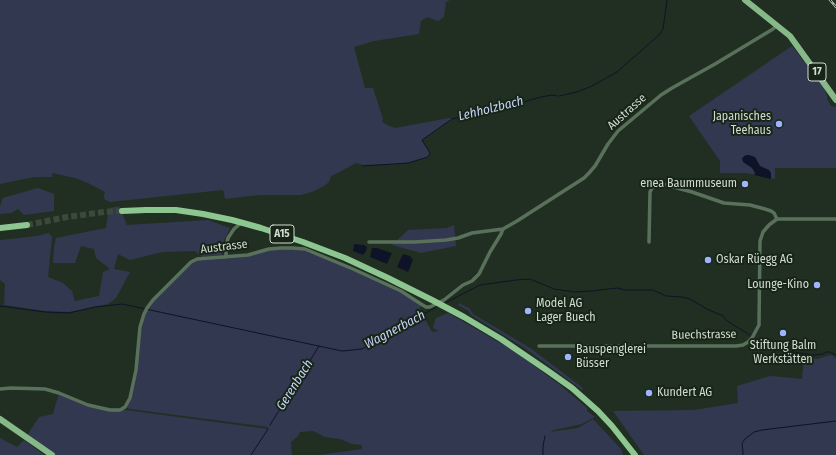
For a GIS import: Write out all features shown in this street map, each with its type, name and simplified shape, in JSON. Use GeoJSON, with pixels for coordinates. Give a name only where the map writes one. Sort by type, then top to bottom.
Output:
{"type":"FeatureCollection","features":[{"type":"Feature","properties":{"kind":"highway","name":"A15"},"geometry":{"type":"LineString","coordinates":[[122,210],[176,210],[216,216],[242,222],[285,235],[376,272],[453,311],[501,339],[572,388],[618,433],[634,455]]}},
{"type":"Feature","properties":{"kind":"highway"},"geometry":{"type":"LineString","coordinates":[[0,228],[27,225]]}},
{"type":"Feature","properties":{"kind":"highway"},"geometry":{"type":"LineString","coordinates":[[618,433],[629,455]]}},
{"type":"Feature","properties":{"kind":"highway"},"geometry":{"type":"LineString","coordinates":[[626,442],[638,455]]}},
{"type":"Feature","properties":{"kind":"main road","name":"17"},"geometry":{"type":"LineString","coordinates":[[745,0],[790,36],[836,100]]}},
{"type":"Feature","properties":{"kind":"main road"},"geometry":{"type":"LineString","coordinates":[[0,419],[52,455]]}},
{"type":"Feature","properties":{"kind":"street","name":"Austrasse"},"geometry":{"type":"LineString","coordinates":[[369,242],[446,240],[472,233],[503,229],[517,222],[590,173],[618,131],[661,95],[767,33],[778,25]]}},
{"type":"Feature","properties":{"kind":"street"},"geometry":{"type":"LineString","coordinates":[[649,242],[650,192],[652,188],[659,183],[717,201],[750,205],[765,209],[774,213],[777,219],[836,219]]}},
{"type":"Feature","properties":{"kind":"street","name":"Buechstrasse"},"geometry":{"type":"LineString","coordinates":[[540,346],[743,345],[752,338],[759,325],[761,236],[769,225],[777,219]]}},
{"type":"Feature","properties":{"kind":"street"},"geometry":{"type":"LineString","coordinates":[[226,257],[228,238],[234,229],[242,222]]}},
{"type":"Feature","properties":{"kind":"street","name":"Austrasse"},"geometry":{"type":"LineString","coordinates":[[0,388],[45,389],[88,405],[110,410],[120,410],[125,407],[130,398],[136,370],[140,327],[144,314],[153,300],[191,262],[197,259],[248,255],[269,249],[305,249],[353,269],[400,291],[426,307],[430,307],[444,300],[463,285],[472,281],[479,274],[503,229]]}},
{"type":"Feature","properties":{"kind":"shaded area"},"geometry":{"type":"Polygon","coordinates":[[[0,0],[450,0],[446,2],[444,17],[438,21],[427,17],[421,21],[419,34],[374,41],[354,47],[365,88],[373,88],[383,119],[382,122],[395,128],[449,118],[452,119],[422,140],[430,153],[428,157],[408,163],[397,164],[364,165],[356,163],[331,176],[329,182],[324,186],[312,192],[301,195],[259,195],[225,199],[223,190],[110,202],[104,199],[105,192],[88,183],[75,178],[52,173],[52,177],[34,177],[0,184],[0,0]]]}},
{"type":"Feature","properties":{"kind":"shaded area","name":"enea Baummuseum"},"geometry":{"type":"Polygon","coordinates":[[[792,46],[824,88],[831,106],[836,107],[836,168],[775,168],[775,179],[747,173],[720,173],[720,161],[689,116],[792,46]]]}},
{"type":"Feature","properties":{"kind":"shaded area"},"geometry":{"type":"Polygon","coordinates":[[[746,155],[755,157],[760,166],[769,170],[771,173],[771,179],[754,175],[755,173],[752,168],[743,162],[742,158],[746,155]]]}},
{"type":"Feature","properties":{"kind":"shaded area"},"geometry":{"type":"Polygon","coordinates":[[[38,188],[54,194],[54,211],[24,215],[18,209],[11,213],[0,214],[0,206],[3,198],[38,188]]]}},
{"type":"Feature","properties":{"kind":"shaded area"},"geometry":{"type":"Polygon","coordinates":[[[119,206],[127,225],[208,220],[230,228],[223,243],[222,255],[202,257],[195,251],[162,252],[130,260],[118,254],[114,269],[130,272],[116,298],[108,304],[69,312],[45,311],[4,305],[5,284],[0,280],[0,240],[37,236],[49,233],[52,237],[48,277],[63,283],[72,291],[75,301],[99,296],[103,272],[110,269],[96,258],[94,249],[81,246],[75,263],[53,263],[56,238],[106,228],[109,208],[119,206]]]}},
{"type":"Feature","properties":{"kind":"shaded area"},"geometry":{"type":"Polygon","coordinates":[[[454,225],[456,246],[421,253],[392,245],[408,230],[447,228],[454,225]]]}},
{"type":"Feature","properties":{"kind":"shaded area"},"geometry":{"type":"Polygon","coordinates":[[[354,244],[364,245],[367,247],[363,255],[353,251],[354,244]]]}},
{"type":"Feature","properties":{"kind":"shaded area"},"geometry":{"type":"Polygon","coordinates":[[[372,248],[377,248],[392,253],[387,264],[370,257],[372,248]]]}},
{"type":"Feature","properties":{"kind":"shaded area"},"geometry":{"type":"Polygon","coordinates":[[[269,249],[305,249],[401,291],[421,304],[420,310],[432,332],[439,331],[433,328],[436,318],[448,313],[514,351],[559,384],[587,408],[587,411],[595,417],[582,424],[550,432],[578,428],[593,419],[621,449],[623,455],[320,455],[362,449],[362,445],[352,444],[340,439],[325,437],[313,431],[300,432],[298,436],[290,443],[292,455],[54,455],[26,437],[39,417],[53,414],[59,393],[88,405],[268,429],[268,427],[130,409],[125,407],[130,398],[136,370],[144,314],[147,308],[184,269],[197,259],[248,255],[269,249]]]}},
{"type":"Feature","properties":{"kind":"shaded area"},"geometry":{"type":"Polygon","coordinates":[[[403,254],[410,256],[413,260],[408,272],[397,267],[403,254]]]}},
{"type":"Feature","properties":{"kind":"shaded area"},"geometry":{"type":"Polygon","coordinates":[[[459,303],[470,309],[473,314],[530,348],[583,388],[582,390],[526,349],[471,315],[469,311],[458,305],[459,303]]]}},
{"type":"Feature","properties":{"kind":"shaded area"},"geometry":{"type":"Polygon","coordinates":[[[831,355],[836,358],[836,455],[644,455],[613,411],[694,410],[738,403],[737,386],[770,376],[802,379],[804,356],[817,359],[831,355]]]}},
{"type":"Feature","properties":{"kind":"shaded area"},"geometry":{"type":"Polygon","coordinates":[[[0,438],[17,447],[24,440],[44,455],[0,455],[0,438]]]}},
{"type":"Feature","properties":{"kind":"waterway","name":"Lehholzbach"},"geometry":{"type":"LineString","coordinates":[[559,96],[577,92],[592,86],[617,72],[660,34],[663,29],[667,0]]}},
{"type":"Feature","properties":{"kind":"waterway","name":"Lehholzbach"},"geometry":{"type":"LineString","coordinates":[[363,166],[408,163],[428,157],[430,153],[422,140],[452,119],[541,97],[552,95],[557,96]]}},
{"type":"Feature","properties":{"kind":"waterway","name":"Wagnerbach"},"geometry":{"type":"LineString","coordinates":[[445,303],[480,285],[530,279],[554,289],[575,292],[617,288],[625,290],[653,290],[666,296],[690,299],[723,316],[727,321],[750,335]]}},
{"type":"Feature","properties":{"kind":"waterway","name":"Wagnerbach"},"geometry":{"type":"LineString","coordinates":[[0,306],[45,312],[69,313],[95,307],[122,304],[342,351],[362,349],[438,306]]}},
{"type":"Feature","properties":{"kind":"waterway","name":"Wagnerbach"},"geometry":{"type":"LineString","coordinates":[[756,340],[786,351],[815,355],[830,352],[836,355]]}},
{"type":"Feature","properties":{"kind":"waterway","name":"Gerenbach"},"geometry":{"type":"LineString","coordinates":[[270,425],[319,346]]}},
{"type":"Feature","properties":{"kind":"waterway"},"geometry":{"type":"LineString","coordinates":[[743,455],[742,443],[754,432],[836,421]]}},
{"type":"Feature","properties":{"kind":"waterway","name":"Gerenbach"},"geometry":{"type":"LineString","coordinates":[[251,455],[268,429]]}},
{"type":"Feature","properties":{"kind":"waterway"},"geometry":{"type":"LineString","coordinates":[[543,455],[545,436]]}},
{"type":"Feature","properties":{"kind":"tunnel"},"geometry":{"type":"LineString","coordinates":[[27,225],[67,217],[122,211]]}},
{"type":"Feature","properties":{"kind":"railway"},"geometry":{"type":"LineString","coordinates":[[830,0],[836,7]]}},
{"type":"Feature","properties":{"kind":"place","name":"Japanisches Teehaus"},"geometry":{"type":"Point","coordinates":[779,124]}},
{"type":"Feature","properties":{"kind":"place","name":"enea Baummuseum"},"geometry":{"type":"Point","coordinates":[745,184]}},
{"type":"Feature","properties":{"kind":"place","name":"Oskar Rüegg AG"},"geometry":{"type":"Point","coordinates":[708,260]}},
{"type":"Feature","properties":{"kind":"place","name":"Lounge-Kino"},"geometry":{"type":"Point","coordinates":[817,285]}},
{"type":"Feature","properties":{"kind":"place","name":"Model AG Lager Buech"},"geometry":{"type":"Point","coordinates":[528,311]}},
{"type":"Feature","properties":{"kind":"place","name":"Stiftung Balm Werkstätten"},"geometry":{"type":"Point","coordinates":[783,333]}},
{"type":"Feature","properties":{"kind":"place","name":"Bauspenglerei Büsser"},"geometry":{"type":"Point","coordinates":[568,357]}},
{"type":"Feature","properties":{"kind":"place","name":"Kundert AG"},"geometry":{"type":"Point","coordinates":[649,393]}}]}
